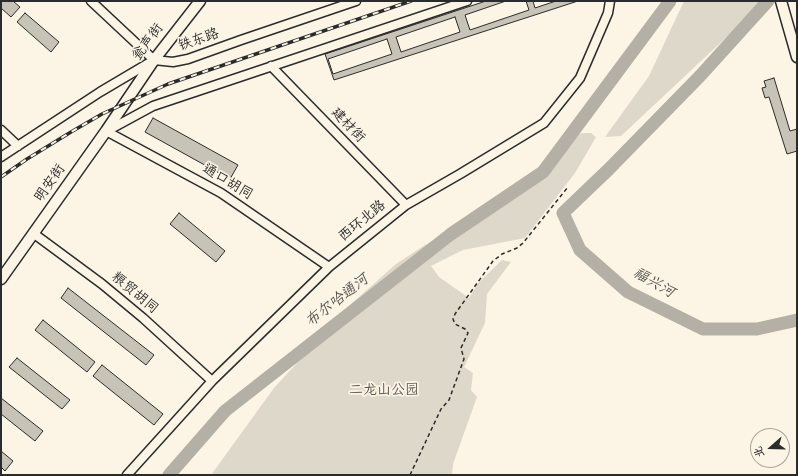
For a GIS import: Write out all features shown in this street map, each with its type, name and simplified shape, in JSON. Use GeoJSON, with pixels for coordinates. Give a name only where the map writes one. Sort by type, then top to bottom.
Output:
{"type":"FeatureCollection","features":[{"type":"Feature","properties":{"kind":"main road","name":"瓮声街"},"geometry":{"type":"LineString","coordinates":[[124,104],[154,60],[200,1]]}},
{"type":"Feature","properties":{"kind":"main road"},"geometry":{"type":"LineString","coordinates":[[781,1],[797,57]]}},
{"type":"Feature","properties":{"kind":"main road","name":"明安街"},"geometry":{"type":"LineString","coordinates":[[1,279],[124,104]]}},
{"type":"Feature","properties":{"kind":"street"},"geometry":{"type":"LineString","coordinates":[[1,157],[100,92],[154,60],[91,1]]}},
{"type":"Feature","properties":{"kind":"street","name":"铁东路"},"geometry":{"type":"LineString","coordinates":[[154,60],[173,62],[188,59],[356,1]]}},
{"type":"Feature","properties":{"kind":"street"},"geometry":{"type":"LineString","coordinates":[[106,131],[153,106],[467,1]]}},
{"type":"Feature","properties":{"kind":"street","name":"西环北路"},"geometry":{"type":"LineString","coordinates":[[127,475],[212,381],[329,266],[406,205],[544,123],[580,78],[608,13],[610,1]]}},
{"type":"Feature","properties":{"kind":"street","name":"建材街"},"geometry":{"type":"LineString","coordinates":[[271,66],[406,205]]}},
{"type":"Feature","properties":{"kind":"street"},"geometry":{"type":"LineString","coordinates":[[1,130],[18,146]]}},
{"type":"Feature","properties":{"kind":"street","name":"通口胡同"},"geometry":{"type":"LineString","coordinates":[[106,131],[221,193],[329,266]]}},
{"type":"Feature","properties":{"kind":"street","name":"粮贸胡同"},"geometry":{"type":"LineString","coordinates":[[33,233],[102,284],[137,313],[212,381]]}},
{"type":"Feature","properties":{"kind":"path"},"geometry":{"type":"LineString","coordinates":[[410,475],[441,409],[449,400],[464,359],[461,348],[468,333],[465,329],[455,324],[453,319],[454,314],[493,260],[502,254],[517,248],[523,243],[568,187]]}},
{"type":"Feature","properties":{"kind":"green space"},"geometry":{"type":"Polygon","coordinates":[[[684,1],[765,1],[621,136],[605,137],[649,76],[684,1]]]}},
{"type":"Feature","properties":{"kind":"green space","name":"二龙山公园"},"geometry":{"type":"Polygon","coordinates":[[[581,133],[591,133],[596,137],[575,173],[525,238],[463,250],[431,266],[439,277],[469,298],[478,283],[502,260],[511,262],[487,294],[485,323],[464,367],[473,373],[471,390],[477,397],[453,464],[452,475],[211,475],[274,388],[351,304],[396,264],[425,245],[492,213],[581,133]]]}},
{"type":"Feature","properties":{"kind":"building"},"geometry":{"type":"Polygon","coordinates":[[[1,1],[13,1],[20,7],[11,17],[1,8],[1,1]]]}},
{"type":"Feature","properties":{"kind":"building"},"geometry":{"type":"Polygon","coordinates":[[[486,1],[578,1],[334,80],[325,54],[486,1]]]}},
{"type":"Feature","properties":{"kind":"building"},"geometry":{"type":"Polygon","coordinates":[[[506,1],[526,1],[529,10],[470,30],[465,15],[506,1]]]}},
{"type":"Feature","properties":{"kind":"building"},"geometry":{"type":"Polygon","coordinates":[[[533,1],[556,1],[535,8],[533,1]]]}},
{"type":"Feature","properties":{"kind":"building"},"geometry":{"type":"Polygon","coordinates":[[[25,13],[59,42],[51,52],[17,22],[25,13]]]}},
{"type":"Feature","properties":{"kind":"building"},"geometry":{"type":"Polygon","coordinates":[[[455,17],[460,32],[401,52],[396,37],[455,17]]]}},
{"type":"Feature","properties":{"kind":"building"},"geometry":{"type":"Polygon","coordinates":[[[387,39],[392,54],[333,74],[328,59],[387,39]]]}},
{"type":"Feature","properties":{"kind":"building"},"geometry":{"type":"Polygon","coordinates":[[[774,78],[790,131],[797,129],[797,151],[787,154],[769,97],[765,98],[762,88],[766,87],[764,81],[774,78]]]}},
{"type":"Feature","properties":{"kind":"building"},"geometry":{"type":"Polygon","coordinates":[[[153,118],[238,165],[230,179],[145,132],[153,118]]]}},
{"type":"Feature","properties":{"kind":"building"},"geometry":{"type":"Polygon","coordinates":[[[179,213],[225,251],[216,262],[170,224],[179,213]]]}},
{"type":"Feature","properties":{"kind":"building"},"geometry":{"type":"Polygon","coordinates":[[[68,288],[154,355],[146,365],[61,298],[68,288]]]}},
{"type":"Feature","properties":{"kind":"building"},"geometry":{"type":"Polygon","coordinates":[[[43,320],[95,362],[87,372],[35,330],[43,320]]]}},
{"type":"Feature","properties":{"kind":"building"},"geometry":{"type":"Polygon","coordinates":[[[17,358],[70,400],[62,409],[9,367],[17,358]]]}},
{"type":"Feature","properties":{"kind":"building"},"geometry":{"type":"Polygon","coordinates":[[[102,365],[163,414],[154,425],[93,376],[102,365]]]}},
{"type":"Feature","properties":{"kind":"building"},"geometry":{"type":"Polygon","coordinates":[[[1,398],[43,431],[35,441],[1,414],[1,398]]]}},
{"type":"Feature","properties":{"kind":"building"},"geometry":{"type":"Polygon","coordinates":[[[1,451],[13,461],[5,471],[1,467],[1,451]]]}},
{"type":"Feature","properties":{"kind":"waterway","name":"布尔哈通河"},"geometry":{"type":"LineString","coordinates":[[169,475],[225,411],[451,234],[543,172],[670,1]]}},
{"type":"Feature","properties":{"kind":"waterway","name":"福兴河"},"geometry":{"type":"LineString","coordinates":[[768,1],[700,76],[609,169],[563,213],[580,250],[628,292],[703,329],[757,329],[797,320]]}},
{"type":"Feature","properties":{"kind":"railway"},"geometry":{"type":"LineString","coordinates":[[1,177],[27,159],[102,114],[168,84],[411,1]]}}]}
